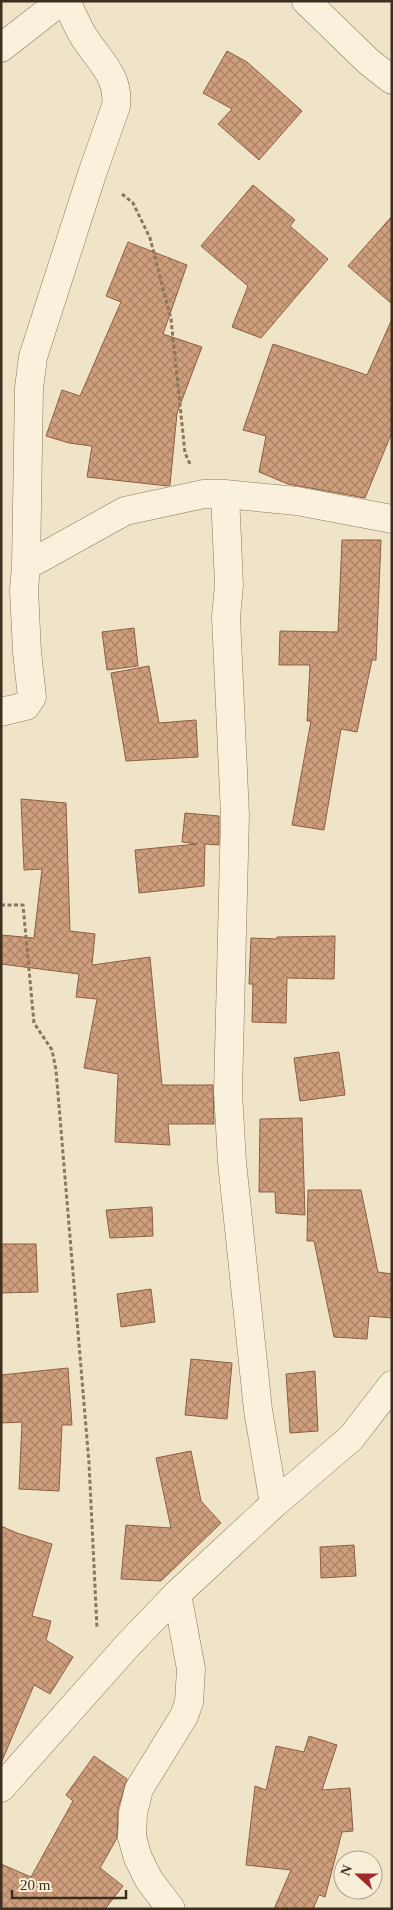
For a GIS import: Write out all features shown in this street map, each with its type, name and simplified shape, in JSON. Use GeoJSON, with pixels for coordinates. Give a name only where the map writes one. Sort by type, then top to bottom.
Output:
{"type":"FeatureCollection","features":[{"type":"Feature","properties":{"kind":"street"},"geometry":{"type":"LineString","coordinates":[[1,48],[61,1]]}},
{"type":"Feature","properties":{"kind":"street"},"geometry":{"type":"LineString","coordinates":[[1,712],[26,706],[32,697],[26,652],[24,590],[29,388],[33,357],[92,171],[116,106],[117,93],[114,81],[83,36],[66,1]]}},
{"type":"Feature","properties":{"kind":"street"},"geometry":{"type":"LineString","coordinates":[[306,1],[369,62],[392,80]]}},
{"type":"Feature","properties":{"kind":"street"},"geometry":{"type":"LineString","coordinates":[[26,566],[125,511],[215,494],[297,501],[392,519]]}},
{"type":"Feature","properties":{"kind":"street"},"geometry":{"type":"LineString","coordinates":[[215,494],[229,584],[226,617],[235,815],[228,1092],[232,1162],[258,1410],[274,1504]]}},
{"type":"Feature","properties":{"kind":"street"},"geometry":{"type":"LineString","coordinates":[[1,1788],[127,1646],[177,1594],[274,1504],[351,1438],[392,1385]]}},
{"type":"Feature","properties":{"kind":"street"},"geometry":{"type":"LineString","coordinates":[[171,1909],[149,1880],[138,1858],[132,1837],[133,1813],[139,1789],[184,1716],[189,1702],[191,1669],[177,1594]]}},
{"type":"Feature","properties":{"kind":"path"},"geometry":{"type":"LineString","coordinates":[[92,171],[133,203],[150,238],[171,319],[185,453],[215,494]]}},
{"type":"Feature","properties":{"kind":"path"},"geometry":{"type":"LineString","coordinates":[[1,905],[24,905],[34,1022],[52,1050],[56,1070],[89,1463],[99,1678]]}},
{"type":"Feature","properties":{"kind":"building"},"geometry":{"type":"Polygon","coordinates":[[[227,51],[247,62],[302,111],[259,160],[218,124],[232,109],[203,93],[227,51]]]}},
{"type":"Feature","properties":{"kind":"building"},"geometry":{"type":"Polygon","coordinates":[[[253,185],[295,220],[290,226],[328,259],[261,338],[232,327],[248,286],[201,246],[253,185]]]}},
{"type":"Feature","properties":{"kind":"building"},"geometry":{"type":"Polygon","coordinates":[[[392,216],[392,304],[348,266],[392,216]]]}},
{"type":"Feature","properties":{"kind":"building"},"geometry":{"type":"Polygon","coordinates":[[[128,242],[187,265],[163,334],[202,347],[177,413],[170,485],[168,486],[87,477],[92,446],[69,443],[46,436],[62,390],[80,396],[121,302],[106,296],[128,242]]]}},
{"type":"Feature","properties":{"kind":"building"},"geometry":{"type":"Polygon","coordinates":[[[392,319],[392,432],[365,498],[288,484],[259,472],[266,436],[243,430],[273,344],[367,375],[392,319]]]}},
{"type":"Feature","properties":{"kind":"building"},"geometry":{"type":"Polygon","coordinates":[[[342,540],[381,540],[376,660],[372,660],[357,732],[341,729],[324,830],[292,825],[311,721],[307,721],[310,665],[279,665],[280,631],[338,632],[342,540]]]}},
{"type":"Feature","properties":{"kind":"building"},"geometry":{"type":"Polygon","coordinates":[[[134,628],[138,666],[107,670],[102,632],[134,628]]]}},
{"type":"Feature","properties":{"kind":"building"},"geometry":{"type":"Polygon","coordinates":[[[149,666],[159,723],[196,720],[198,757],[126,761],[111,673],[149,666]]]}},
{"type":"Feature","properties":{"kind":"building"},"geometry":{"type":"Polygon","coordinates":[[[21,799],[66,803],[70,931],[95,934],[92,965],[150,957],[162,1085],[213,1085],[214,1124],[168,1124],[170,1145],[115,1142],[118,1074],[84,1068],[97,999],[76,997],[79,974],[1,964],[1,935],[34,938],[42,869],[24,870],[21,799]]]}},
{"type":"Feature","properties":{"kind":"building"},"geometry":{"type":"Polygon","coordinates":[[[185,813],[219,816],[219,845],[205,844],[204,886],[139,893],[135,850],[197,844],[182,842],[185,813]]]}},
{"type":"Feature","properties":{"kind":"building"},"geometry":{"type":"Polygon","coordinates":[[[335,936],[334,979],[287,978],[286,1023],[252,1022],[253,984],[249,984],[251,938],[277,939],[277,937],[335,936]]]}},
{"type":"Feature","properties":{"kind":"building"},"geometry":{"type":"Polygon","coordinates":[[[339,1052],[345,1095],[300,1101],[294,1058],[339,1052]]]}},
{"type":"Feature","properties":{"kind":"building"},"geometry":{"type":"Polygon","coordinates":[[[302,1118],[305,1215],[276,1213],[275,1192],[259,1192],[260,1119],[302,1118]]]}},
{"type":"Feature","properties":{"kind":"building"},"geometry":{"type":"Polygon","coordinates":[[[308,1190],[361,1190],[378,1272],[392,1274],[392,1318],[369,1316],[367,1339],[334,1337],[314,1241],[307,1241],[308,1190]]]}},
{"type":"Feature","properties":{"kind":"building"},"geometry":{"type":"Polygon","coordinates":[[[152,1207],[153,1236],[110,1238],[106,1210],[152,1207]]]}},
{"type":"Feature","properties":{"kind":"building"},"geometry":{"type":"Polygon","coordinates":[[[1,1244],[36,1244],[38,1292],[1,1293],[1,1244]]]}},
{"type":"Feature","properties":{"kind":"building"},"geometry":{"type":"Polygon","coordinates":[[[151,1289],[155,1322],[121,1327],[117,1294],[151,1289]]]}},
{"type":"Feature","properties":{"kind":"building"},"geometry":{"type":"Polygon","coordinates":[[[191,1359],[232,1363],[227,1419],[185,1415],[191,1359]]]}},
{"type":"Feature","properties":{"kind":"building"},"geometry":{"type":"Polygon","coordinates":[[[68,1368],[72,1425],[62,1425],[59,1491],[19,1489],[22,1422],[1,1423],[1,1375],[68,1368]]]}},
{"type":"Feature","properties":{"kind":"building"},"geometry":{"type":"Polygon","coordinates":[[[315,1371],[318,1431],[290,1433],[286,1374],[315,1371]]]}},
{"type":"Feature","properties":{"kind":"building"},"geometry":{"type":"Polygon","coordinates":[[[191,1451],[201,1501],[221,1523],[161,1581],[121,1579],[126,1525],[171,1528],[156,1458],[191,1451]]]}},
{"type":"Feature","properties":{"kind":"building"},"geometry":{"type":"Polygon","coordinates":[[[1,1526],[52,1544],[32,1616],[51,1621],[46,1640],[73,1657],[50,1694],[34,1685],[2,1761],[1,1526]]]}},
{"type":"Feature","properties":{"kind":"building"},"geometry":{"type":"Polygon","coordinates":[[[354,1545],[356,1576],[321,1578],[320,1547],[354,1545]]]}},
{"type":"Feature","properties":{"kind":"building"},"geometry":{"type":"Polygon","coordinates":[[[309,1736],[337,1745],[322,1790],[350,1788],[353,1831],[342,1832],[337,1850],[333,1850],[333,1866],[325,1897],[319,1895],[313,1909],[274,1909],[291,1870],[246,1865],[255,1786],[266,1790],[276,1746],[304,1752],[309,1736]]]}},
{"type":"Feature","properties":{"kind":"building"},"geometry":{"type":"Polygon","coordinates":[[[94,1756],[127,1779],[118,1809],[117,1838],[100,1868],[123,1886],[105,1909],[1,1909],[1,1864],[31,1877],[73,1801],[66,1795],[94,1756]]]}}]}
